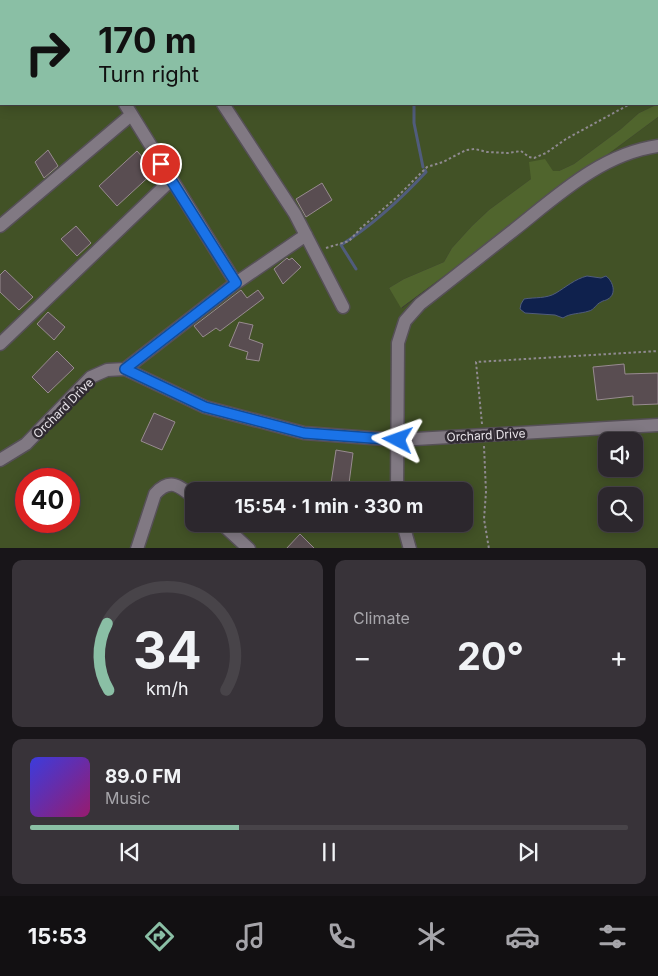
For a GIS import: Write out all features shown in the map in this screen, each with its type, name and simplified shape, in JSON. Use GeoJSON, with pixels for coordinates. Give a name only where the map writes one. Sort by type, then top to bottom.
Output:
{"type":"FeatureCollection","features":[{"type":"Feature","properties":{"kind":"street"},"geometry":{"type":"LineString","coordinates":[[224,105],[295,214],[343,307]]}},
{"type":"Feature","properties":{"kind":"street"},"geometry":{"type":"LineString","coordinates":[[0,226],[128,109],[236,283]]}},
{"type":"Feature","properties":{"kind":"street"},"geometry":{"type":"LineString","coordinates":[[397,482],[398,343],[406,321],[415,310],[568,187],[608,161],[658,146]]}},
{"type":"Feature","properties":{"kind":"street"},"geometry":{"type":"LineString","coordinates":[[0,344],[171,180]]}},
{"type":"Feature","properties":{"kind":"street"},"geometry":{"type":"LineString","coordinates":[[125,369],[236,283],[306,235]]}},
{"type":"Feature","properties":{"kind":"street","name":"Orchard Drive"},"geometry":{"type":"LineString","coordinates":[[0,460],[26,444],[91,377],[107,370],[125,369],[205,407],[304,433],[398,440],[658,425]]}},
{"type":"Feature","properties":{"kind":"street"},"geometry":{"type":"LineString","coordinates":[[137,548],[155,494],[160,488],[167,485],[175,485],[185,490]]}},
{"type":"Feature","properties":{"kind":"street"},"geometry":{"type":"LineString","coordinates":[[231,532],[249,548]]}},
{"type":"Feature","properties":{"kind":"street"},"geometry":{"type":"LineString","coordinates":[[405,532],[410,548]]}},
{"type":"Feature","properties":{"kind":"path"},"geometry":{"type":"LineString","coordinates":[[314,252],[349,241],[427,167],[443,162],[466,150],[475,149],[487,152],[508,153],[521,151],[534,158],[546,154],[573,135],[628,105]]}},
{"type":"Feature","properties":{"kind":"path"},"geometry":{"type":"LineString","coordinates":[[489,548],[484,519],[486,492],[476,362],[658,351]]}},
{"type":"Feature","properties":{"kind":"green space"},"geometry":{"type":"Polygon","coordinates":[[[0,105],[656,105],[639,113],[574,164],[559,171],[553,171],[531,179],[489,210],[452,248],[444,262],[404,279],[389,288],[402,308],[658,117],[658,548],[0,548],[0,105]]]}},
{"type":"Feature","properties":{"kind":"green space"},"geometry":{"type":"Polygon","coordinates":[[[658,105],[658,117],[401,308],[389,288],[404,279],[444,262],[452,248],[472,226],[489,210],[531,179],[529,162],[545,159],[553,171],[559,171],[574,164],[639,113],[658,105]]]}},
{"type":"Feature","properties":{"kind":"water"},"geometry":{"type":"Polygon","coordinates":[[[587,276],[601,278],[606,276],[611,281],[613,288],[611,297],[599,303],[591,310],[563,318],[555,315],[525,313],[520,309],[524,299],[552,295],[587,276]]]}},
{"type":"Feature","properties":{"kind":"building"},"geometry":{"type":"Polygon","coordinates":[[[48,150],[58,166],[44,178],[35,162],[48,150]]]}},
{"type":"Feature","properties":{"kind":"building"},"geometry":{"type":"Polygon","coordinates":[[[137,151],[155,171],[117,206],[99,186],[137,151]]]}},
{"type":"Feature","properties":{"kind":"building"},"geometry":{"type":"Polygon","coordinates":[[[322,183],[332,200],[306,217],[296,199],[322,183]]]}},
{"type":"Feature","properties":{"kind":"building"},"geometry":{"type":"Polygon","coordinates":[[[76,226],[91,243],[77,256],[61,239],[76,226]]]}},
{"type":"Feature","properties":{"kind":"building"},"geometry":{"type":"Polygon","coordinates":[[[287,258],[289,260],[292,258],[301,267],[283,284],[274,269],[287,258]]]}},
{"type":"Feature","properties":{"kind":"building"},"geometry":{"type":"Polygon","coordinates":[[[5,270],[33,297],[19,310],[0,292],[0,275],[5,270]]]}},
{"type":"Feature","properties":{"kind":"building"},"geometry":{"type":"Polygon","coordinates":[[[241,290],[247,298],[258,290],[264,298],[220,331],[216,328],[203,337],[194,326],[241,290]]]}},
{"type":"Feature","properties":{"kind":"building"},"geometry":{"type":"Polygon","coordinates":[[[48,312],[65,327],[54,340],[37,324],[48,312]]]}},
{"type":"Feature","properties":{"kind":"building"},"geometry":{"type":"Polygon","coordinates":[[[239,322],[253,325],[249,339],[263,344],[259,361],[246,359],[248,352],[229,346],[239,322]]]}},
{"type":"Feature","properties":{"kind":"building"},"geometry":{"type":"Polygon","coordinates":[[[57,351],[74,368],[48,393],[32,377],[57,351]]]}},
{"type":"Feature","properties":{"kind":"building"},"geometry":{"type":"Polygon","coordinates":[[[624,364],[625,374],[658,373],[658,404],[633,405],[633,396],[597,400],[593,367],[624,364]]]}},
{"type":"Feature","properties":{"kind":"building"},"geometry":{"type":"Polygon","coordinates":[[[154,413],[175,422],[162,450],[141,441],[154,413]]]}},
{"type":"Feature","properties":{"kind":"building"},"geometry":{"type":"Polygon","coordinates":[[[336,450],[353,453],[349,482],[331,482],[336,450]]]}},
{"type":"Feature","properties":{"kind":"building"},"geometry":{"type":"Polygon","coordinates":[[[300,534],[314,548],[287,548],[300,534]]]}},
{"type":"Feature","properties":{"kind":"waterway"},"geometry":{"type":"LineString","coordinates":[[414,105],[414,123],[423,167]]}},
{"type":"Feature","properties":{"kind":"waterway"},"geometry":{"type":"LineString","coordinates":[[356,269],[341,245],[386,212],[426,172],[425,170]]}},
{"type":"Feature","properties":{"kind":"route"},"geometry":{"type":"LineString","coordinates":[[161,164],[236,283],[125,369],[205,407],[304,433],[398,440]]}}]}
